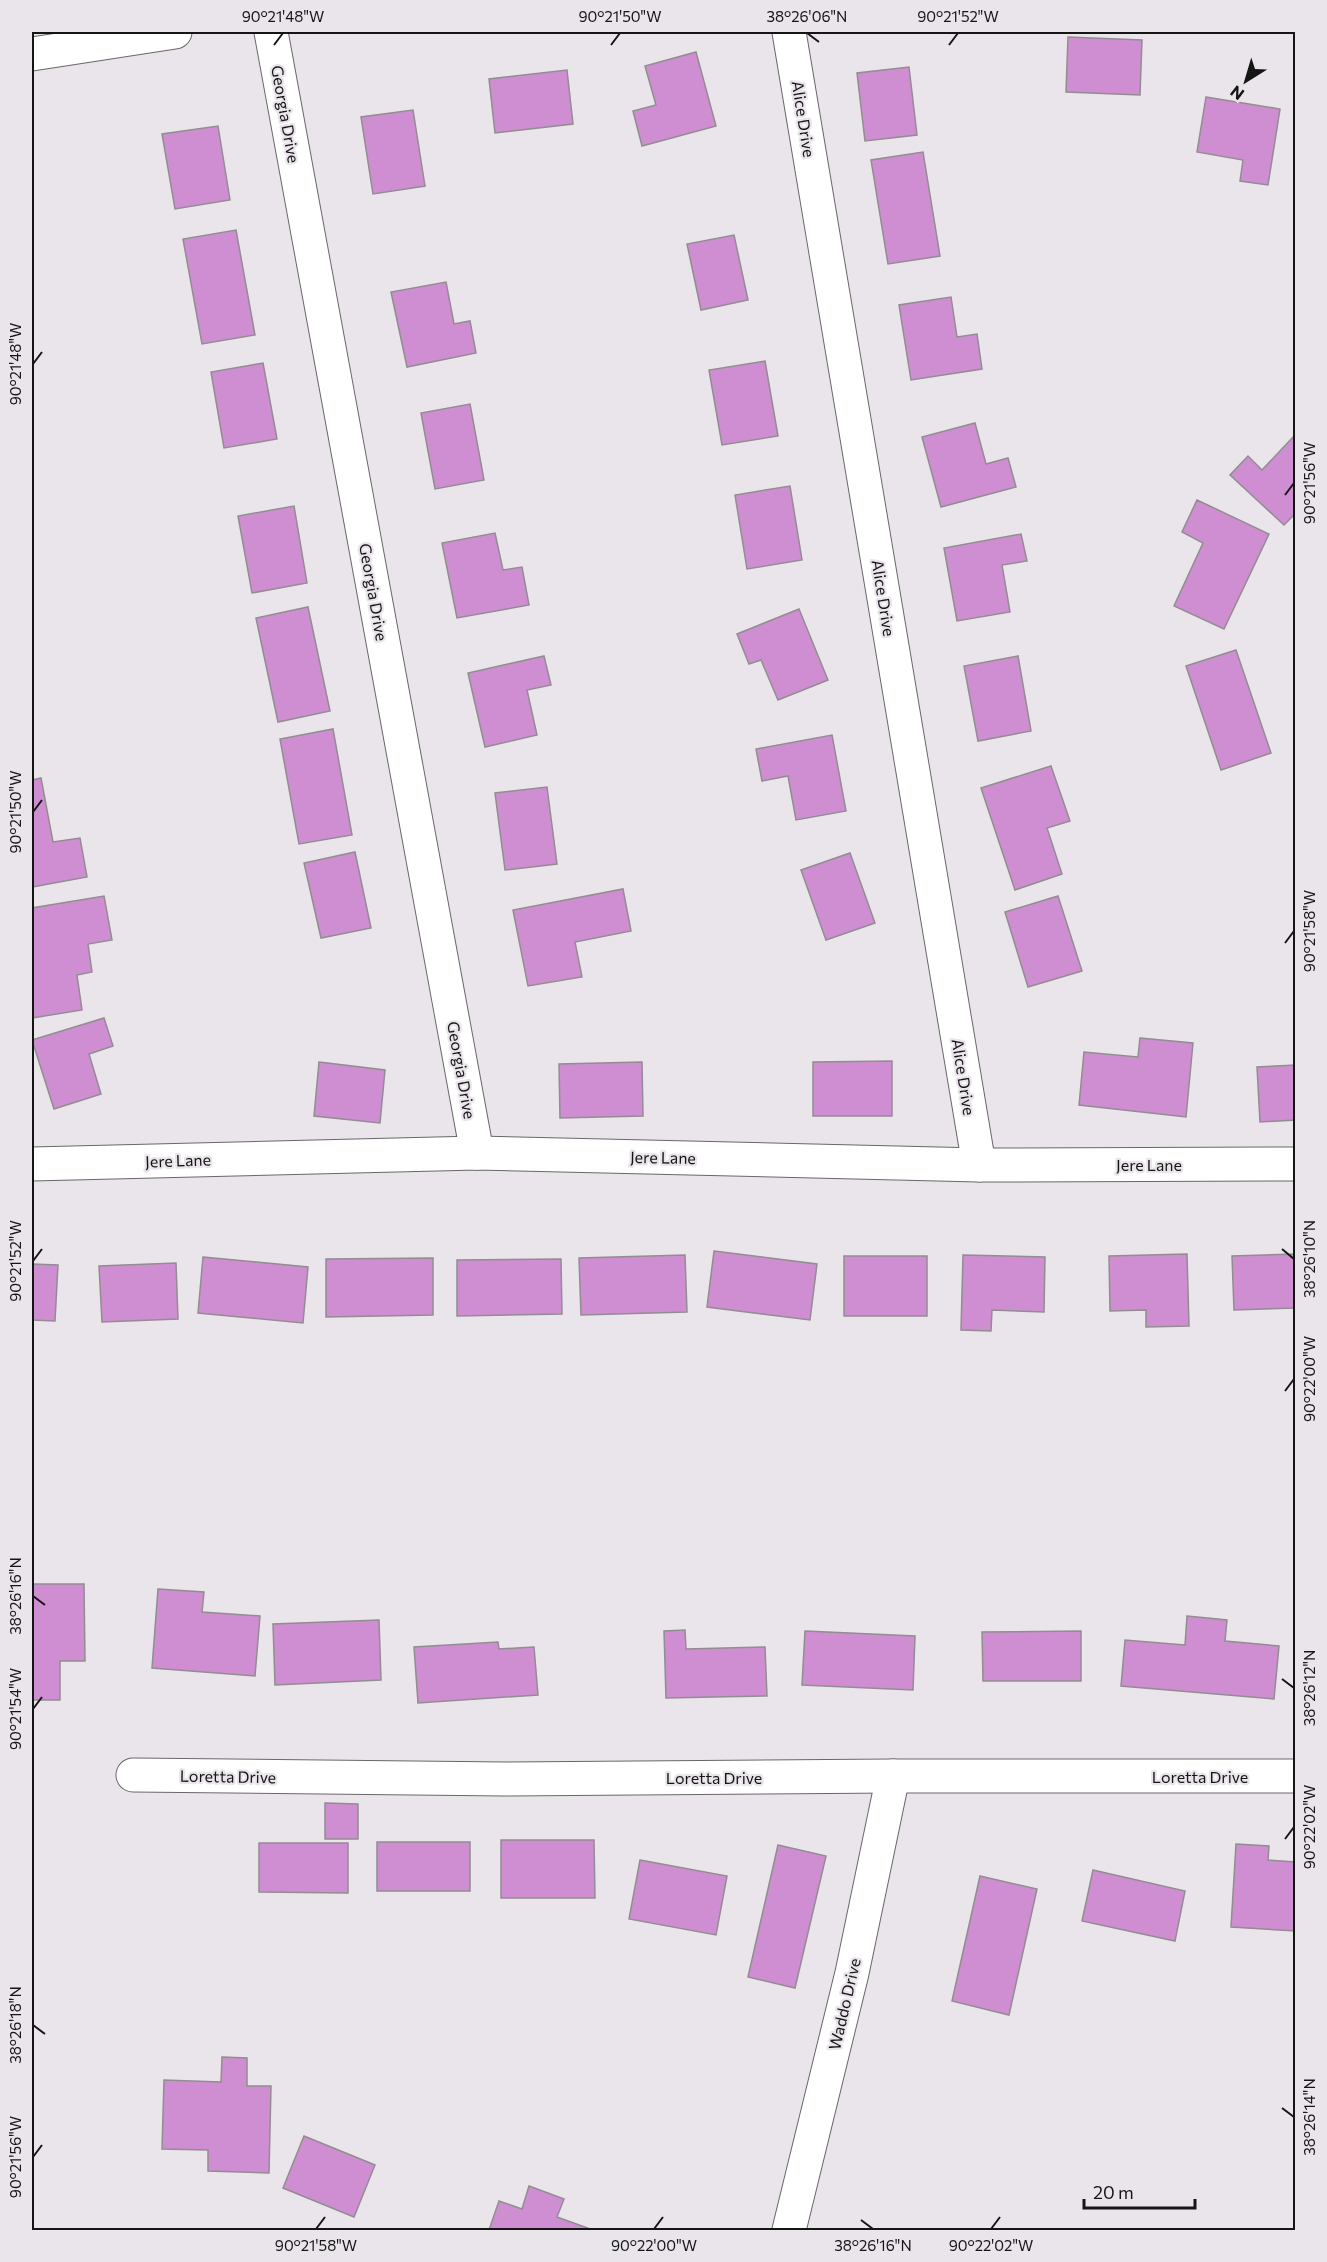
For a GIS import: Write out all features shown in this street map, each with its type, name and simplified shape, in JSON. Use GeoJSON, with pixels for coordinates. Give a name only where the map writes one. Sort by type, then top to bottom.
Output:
{"type":"FeatureCollection","features":[{"type":"Feature","properties":{"kind":"street"},"geometry":{"type":"LineString","coordinates":[[32,54],[175,32]]}},
{"type":"Feature","properties":{"kind":"street","name":"Georgia Drive"},"geometry":{"type":"LineString","coordinates":[[271,32],[477,1153]]}},
{"type":"Feature","properties":{"kind":"street","name":"Alice Drive"},"geometry":{"type":"LineString","coordinates":[[789,32],[979,1165]]}},
{"type":"Feature","properties":{"kind":"street","name":"Jere Lane"},"geometry":{"type":"LineString","coordinates":[[32,1164],[477,1153],[979,1165],[1296,1164]]}},
{"type":"Feature","properties":{"kind":"street","name":"Loretta Drive"},"geometry":{"type":"LineString","coordinates":[[133,1775],[505,1779],[1296,1776]]}},
{"type":"Feature","properties":{"kind":"street","name":"Waddo Drive"},"geometry":{"type":"LineString","coordinates":[[789,2230],[852,1973],[893,1776]]}},
{"type":"Feature","properties":{"kind":"building"},"geometry":{"type":"Polygon","coordinates":[[[1068,37],[1142,40],[1140,95],[1066,92],[1068,37]]]}},
{"type":"Feature","properties":{"kind":"building"},"geometry":{"type":"Polygon","coordinates":[[[696,52],[716,126],[642,146],[633,111],[656,105],[645,66],[696,52]]]}},
{"type":"Feature","properties":{"kind":"building"},"geometry":{"type":"Polygon","coordinates":[[[909,67],[917,135],[865,141],[857,73],[909,67]]]}},
{"type":"Feature","properties":{"kind":"building"},"geometry":{"type":"Polygon","coordinates":[[[567,70],[573,124],[495,133],[489,79],[567,70]]]}},
{"type":"Feature","properties":{"kind":"building"},"geometry":{"type":"Polygon","coordinates":[[[1206,97],[1280,109],[1268,185],[1240,181],[1243,160],[1197,152],[1206,97]]]}},
{"type":"Feature","properties":{"kind":"building"},"geometry":{"type":"Polygon","coordinates":[[[413,110],[425,186],[373,194],[361,117],[413,110]]]}},
{"type":"Feature","properties":{"kind":"building"},"geometry":{"type":"Polygon","coordinates":[[[218,126],[230,200],[175,209],[162,134],[218,126]]]}},
{"type":"Feature","properties":{"kind":"building"},"geometry":{"type":"Polygon","coordinates":[[[923,152],[940,256],[888,264],[871,160],[923,152]]]}},
{"type":"Feature","properties":{"kind":"building"},"geometry":{"type":"Polygon","coordinates":[[[236,230],[255,335],[202,344],[183,239],[236,230]]]}},
{"type":"Feature","properties":{"kind":"building"},"geometry":{"type":"Polygon","coordinates":[[[734,235],[748,300],[701,310],[687,244],[734,235]]]}},
{"type":"Feature","properties":{"kind":"building"},"geometry":{"type":"Polygon","coordinates":[[[446,282],[454,324],[470,321],[476,353],[407,367],[391,292],[446,282]]]}},
{"type":"Feature","properties":{"kind":"building"},"geometry":{"type":"Polygon","coordinates":[[[951,297],[957,337],[977,334],[982,369],[911,380],[899,305],[951,297]]]}},
{"type":"Feature","properties":{"kind":"building"},"geometry":{"type":"Polygon","coordinates":[[[765,361],[778,436],[722,445],[709,370],[765,361]]]}},
{"type":"Feature","properties":{"kind":"building"},"geometry":{"type":"Polygon","coordinates":[[[263,363],[277,439],[224,448],[211,372],[263,363]]]}},
{"type":"Feature","properties":{"kind":"building"},"geometry":{"type":"Polygon","coordinates":[[[470,404],[484,480],[435,489],[421,413],[470,404]]]}},
{"type":"Feature","properties":{"kind":"building"},"geometry":{"type":"Polygon","coordinates":[[[975,423],[986,464],[1008,458],[1016,487],[941,507],[922,437],[975,423]]]}},
{"type":"Feature","properties":{"kind":"building"},"geometry":{"type":"Polygon","coordinates":[[[1296,434],[1296,513],[1284,525],[1230,475],[1248,456],[1262,470],[1296,434]]]}},
{"type":"Feature","properties":{"kind":"building"},"geometry":{"type":"Polygon","coordinates":[[[790,486],[802,560],[747,569],[735,495],[790,486]]]}},
{"type":"Feature","properties":{"kind":"building"},"geometry":{"type":"Polygon","coordinates":[[[1197,500],[1269,534],[1224,629],[1174,606],[1203,543],[1182,532],[1197,500]]]}},
{"type":"Feature","properties":{"kind":"building"},"geometry":{"type":"Polygon","coordinates":[[[294,506],[307,583],[252,593],[238,516],[294,506]]]}},
{"type":"Feature","properties":{"kind":"building"},"geometry":{"type":"Polygon","coordinates":[[[495,533],[503,570],[522,567],[529,605],[457,618],[442,543],[495,533]]]}},
{"type":"Feature","properties":{"kind":"building"},"geometry":{"type":"Polygon","coordinates":[[[1021,534],[1027,561],[1002,565],[1010,612],[957,621],[944,548],[1021,534]]]}},
{"type":"Feature","properties":{"kind":"building"},"geometry":{"type":"Polygon","coordinates":[[[308,607],[330,711],[278,722],[256,618],[308,607]]]}},
{"type":"Feature","properties":{"kind":"building"},"geometry":{"type":"Polygon","coordinates":[[[799,609],[828,680],[778,700],[761,660],[749,664],[737,634],[799,609]]]}},
{"type":"Feature","properties":{"kind":"building"},"geometry":{"type":"Polygon","coordinates":[[[1236,650],[1271,753],[1221,770],[1186,666],[1236,650]]]}},
{"type":"Feature","properties":{"kind":"building"},"geometry":{"type":"Polygon","coordinates":[[[544,656],[551,685],[527,690],[537,735],[485,747],[468,673],[544,656]]]}},
{"type":"Feature","properties":{"kind":"building"},"geometry":{"type":"Polygon","coordinates":[[[1018,656],[1031,731],[978,741],[964,666],[1018,656]]]}},
{"type":"Feature","properties":{"kind":"building"},"geometry":{"type":"Polygon","coordinates":[[[333,729],[352,835],[299,844],[280,739],[333,729]]]}},
{"type":"Feature","properties":{"kind":"building"},"geometry":{"type":"Polygon","coordinates":[[[832,735],[846,811],[796,820],[788,776],[762,781],[756,749],[832,735]]]}},
{"type":"Feature","properties":{"kind":"building"},"geometry":{"type":"Polygon","coordinates":[[[1051,766],[1070,821],[1047,828],[1062,874],[1015,890],[981,788],[1051,766]]]}},
{"type":"Feature","properties":{"kind":"building"},"geometry":{"type":"Polygon","coordinates":[[[41,778],[53,842],[80,838],[87,877],[32,887],[32,780],[41,778]]]}},
{"type":"Feature","properties":{"kind":"building"},"geometry":{"type":"Polygon","coordinates":[[[547,787],[557,864],[505,870],[495,793],[547,787]]]}},
{"type":"Feature","properties":{"kind":"building"},"geometry":{"type":"Polygon","coordinates":[[[355,852],[371,928],[321,938],[304,863],[355,852]]]}},
{"type":"Feature","properties":{"kind":"building"},"geometry":{"type":"Polygon","coordinates":[[[850,853],[875,923],[826,940],[801,870],[850,853]]]}},
{"type":"Feature","properties":{"kind":"building"},"geometry":{"type":"Polygon","coordinates":[[[623,889],[631,931],[575,942],[582,977],[528,986],[513,910],[623,889]]]}},
{"type":"Feature","properties":{"kind":"building"},"geometry":{"type":"Polygon","coordinates":[[[104,896],[112,940],[88,944],[92,972],[77,975],[82,1010],[32,1018],[32,908],[104,896]]]}},
{"type":"Feature","properties":{"kind":"building"},"geometry":{"type":"Polygon","coordinates":[[[1058,896],[1082,971],[1028,987],[1005,912],[1058,896]]]}},
{"type":"Feature","properties":{"kind":"building"},"geometry":{"type":"Polygon","coordinates":[[[104,1018],[113,1046],[89,1054],[101,1094],[54,1109],[32,1040],[104,1018]]]}},
{"type":"Feature","properties":{"kind":"building"},"geometry":{"type":"Polygon","coordinates":[[[1140,1038],[1193,1043],[1186,1117],[1079,1105],[1084,1052],[1138,1057],[1140,1038]]]}},
{"type":"Feature","properties":{"kind":"building"},"geometry":{"type":"Polygon","coordinates":[[[892,1061],[892,1116],[813,1116],[813,1062],[892,1061]]]}},
{"type":"Feature","properties":{"kind":"building"},"geometry":{"type":"Polygon","coordinates":[[[319,1062],[385,1070],[380,1123],[314,1116],[319,1062]]]}},
{"type":"Feature","properties":{"kind":"building"},"geometry":{"type":"Polygon","coordinates":[[[642,1062],[643,1116],[560,1118],[559,1064],[642,1062]]]}},
{"type":"Feature","properties":{"kind":"building"},"geometry":{"type":"Polygon","coordinates":[[[1296,1065],[1296,1120],[1260,1122],[1257,1067],[1296,1065]]]}},
{"type":"Feature","properties":{"kind":"building"},"geometry":{"type":"Polygon","coordinates":[[[714,1251],[817,1264],[810,1320],[707,1307],[714,1251]]]}},
{"type":"Feature","properties":{"kind":"building"},"geometry":{"type":"Polygon","coordinates":[[[1187,1254],[1189,1326],[1146,1327],[1146,1310],[1110,1311],[1109,1256],[1187,1254]]]}},
{"type":"Feature","properties":{"kind":"building"},"geometry":{"type":"Polygon","coordinates":[[[1296,1254],[1296,1308],[1234,1310],[1232,1256],[1296,1254]]]}},
{"type":"Feature","properties":{"kind":"building"},"geometry":{"type":"Polygon","coordinates":[[[685,1255],[687,1312],[581,1315],[579,1258],[685,1255]]]}},
{"type":"Feature","properties":{"kind":"building"},"geometry":{"type":"Polygon","coordinates":[[[963,1255],[1045,1257],[1044,1312],[992,1310],[991,1331],[961,1330],[963,1255]]]}},
{"type":"Feature","properties":{"kind":"building"},"geometry":{"type":"Polygon","coordinates":[[[844,1256],[927,1256],[927,1316],[844,1316],[844,1256]]]}},
{"type":"Feature","properties":{"kind":"building"},"geometry":{"type":"Polygon","coordinates":[[[203,1257],[308,1267],[303,1323],[198,1313],[203,1257]]]}},
{"type":"Feature","properties":{"kind":"building"},"geometry":{"type":"Polygon","coordinates":[[[433,1258],[433,1315],[326,1317],[326,1259],[433,1258]]]}},
{"type":"Feature","properties":{"kind":"building"},"geometry":{"type":"Polygon","coordinates":[[[561,1259],[562,1314],[457,1316],[457,1260],[561,1259]]]}},
{"type":"Feature","properties":{"kind":"building"},"geometry":{"type":"Polygon","coordinates":[[[176,1263],[178,1319],[102,1322],[99,1266],[176,1263]]]}},
{"type":"Feature","properties":{"kind":"building"},"geometry":{"type":"Polygon","coordinates":[[[32,1264],[58,1265],[55,1321],[32,1320],[32,1264]]]}},
{"type":"Feature","properties":{"kind":"building"},"geometry":{"type":"Polygon","coordinates":[[[32,1584],[84,1584],[85,1661],[60,1661],[60,1700],[32,1700],[32,1584]]]}},
{"type":"Feature","properties":{"kind":"building"},"geometry":{"type":"Polygon","coordinates":[[[158,1589],[204,1592],[202,1612],[260,1616],[255,1676],[152,1668],[158,1589]]]}},
{"type":"Feature","properties":{"kind":"building"},"geometry":{"type":"Polygon","coordinates":[[[1187,1616],[1227,1620],[1225,1641],[1279,1646],[1274,1699],[1121,1686],[1125,1640],[1185,1645],[1187,1616]]]}},
{"type":"Feature","properties":{"kind":"building"},"geometry":{"type":"Polygon","coordinates":[[[379,1620],[381,1680],[275,1685],[273,1624],[379,1620]]]}},
{"type":"Feature","properties":{"kind":"building"},"geometry":{"type":"Polygon","coordinates":[[[685,1630],[686,1649],[765,1647],[767,1696],[666,1698],[664,1631],[685,1630]]]}},
{"type":"Feature","properties":{"kind":"building"},"geometry":{"type":"Polygon","coordinates":[[[805,1631],[915,1636],[913,1690],[802,1685],[805,1631]]]}},
{"type":"Feature","properties":{"kind":"building"},"geometry":{"type":"Polygon","coordinates":[[[1081,1631],[1081,1681],[983,1681],[982,1632],[1081,1631]]]}},
{"type":"Feature","properties":{"kind":"building"},"geometry":{"type":"Polygon","coordinates":[[[498,1642],[499,1649],[534,1647],[538,1695],[418,1703],[414,1647],[498,1642]]]}},
{"type":"Feature","properties":{"kind":"building"},"geometry":{"type":"Polygon","coordinates":[[[325,1803],[358,1804],[358,1839],[325,1839],[325,1803]]]}},
{"type":"Feature","properties":{"kind":"building"},"geometry":{"type":"Polygon","coordinates":[[[501,1840],[594,1840],[595,1898],[501,1898],[501,1840]]]}},
{"type":"Feature","properties":{"kind":"building"},"geometry":{"type":"Polygon","coordinates":[[[377,1842],[470,1842],[470,1891],[377,1891],[377,1842]]]}},
{"type":"Feature","properties":{"kind":"building"},"geometry":{"type":"Polygon","coordinates":[[[259,1843],[348,1843],[348,1893],[259,1892],[259,1843]]]}},
{"type":"Feature","properties":{"kind":"building"},"geometry":{"type":"Polygon","coordinates":[[[1236,1844],[1269,1846],[1268,1860],[1296,1862],[1296,1931],[1231,1927],[1236,1844]]]}},
{"type":"Feature","properties":{"kind":"building"},"geometry":{"type":"Polygon","coordinates":[[[778,1845],[826,1856],[795,1988],[748,1977],[778,1845]]]}},
{"type":"Feature","properties":{"kind":"building"},"geometry":{"type":"Polygon","coordinates":[[[640,1860],[727,1876],[716,1935],[629,1919],[640,1860]]]}},
{"type":"Feature","properties":{"kind":"building"},"geometry":{"type":"Polygon","coordinates":[[[1093,1870],[1185,1891],[1175,1941],[1082,1921],[1093,1870]]]}},
{"type":"Feature","properties":{"kind":"building"},"geometry":{"type":"Polygon","coordinates":[[[980,1876],[1037,1889],[1009,2015],[952,2001],[980,1876]]]}},
{"type":"Feature","properties":{"kind":"building"},"geometry":{"type":"Polygon","coordinates":[[[222,2057],[247,2058],[247,2086],[271,2086],[269,2173],[208,2171],[208,2150],[162,2149],[164,2080],[221,2082],[222,2057]]]}},
{"type":"Feature","properties":{"kind":"building"},"geometry":{"type":"Polygon","coordinates":[[[304,2136],[375,2165],[354,2217],[283,2188],[304,2136]]]}},
{"type":"Feature","properties":{"kind":"building"},"geometry":{"type":"Polygon","coordinates":[[[529,2186],[564,2199],[557,2217],[593,2230],[489,2230],[499,2201],[522,2209],[529,2186]]]}}]}
